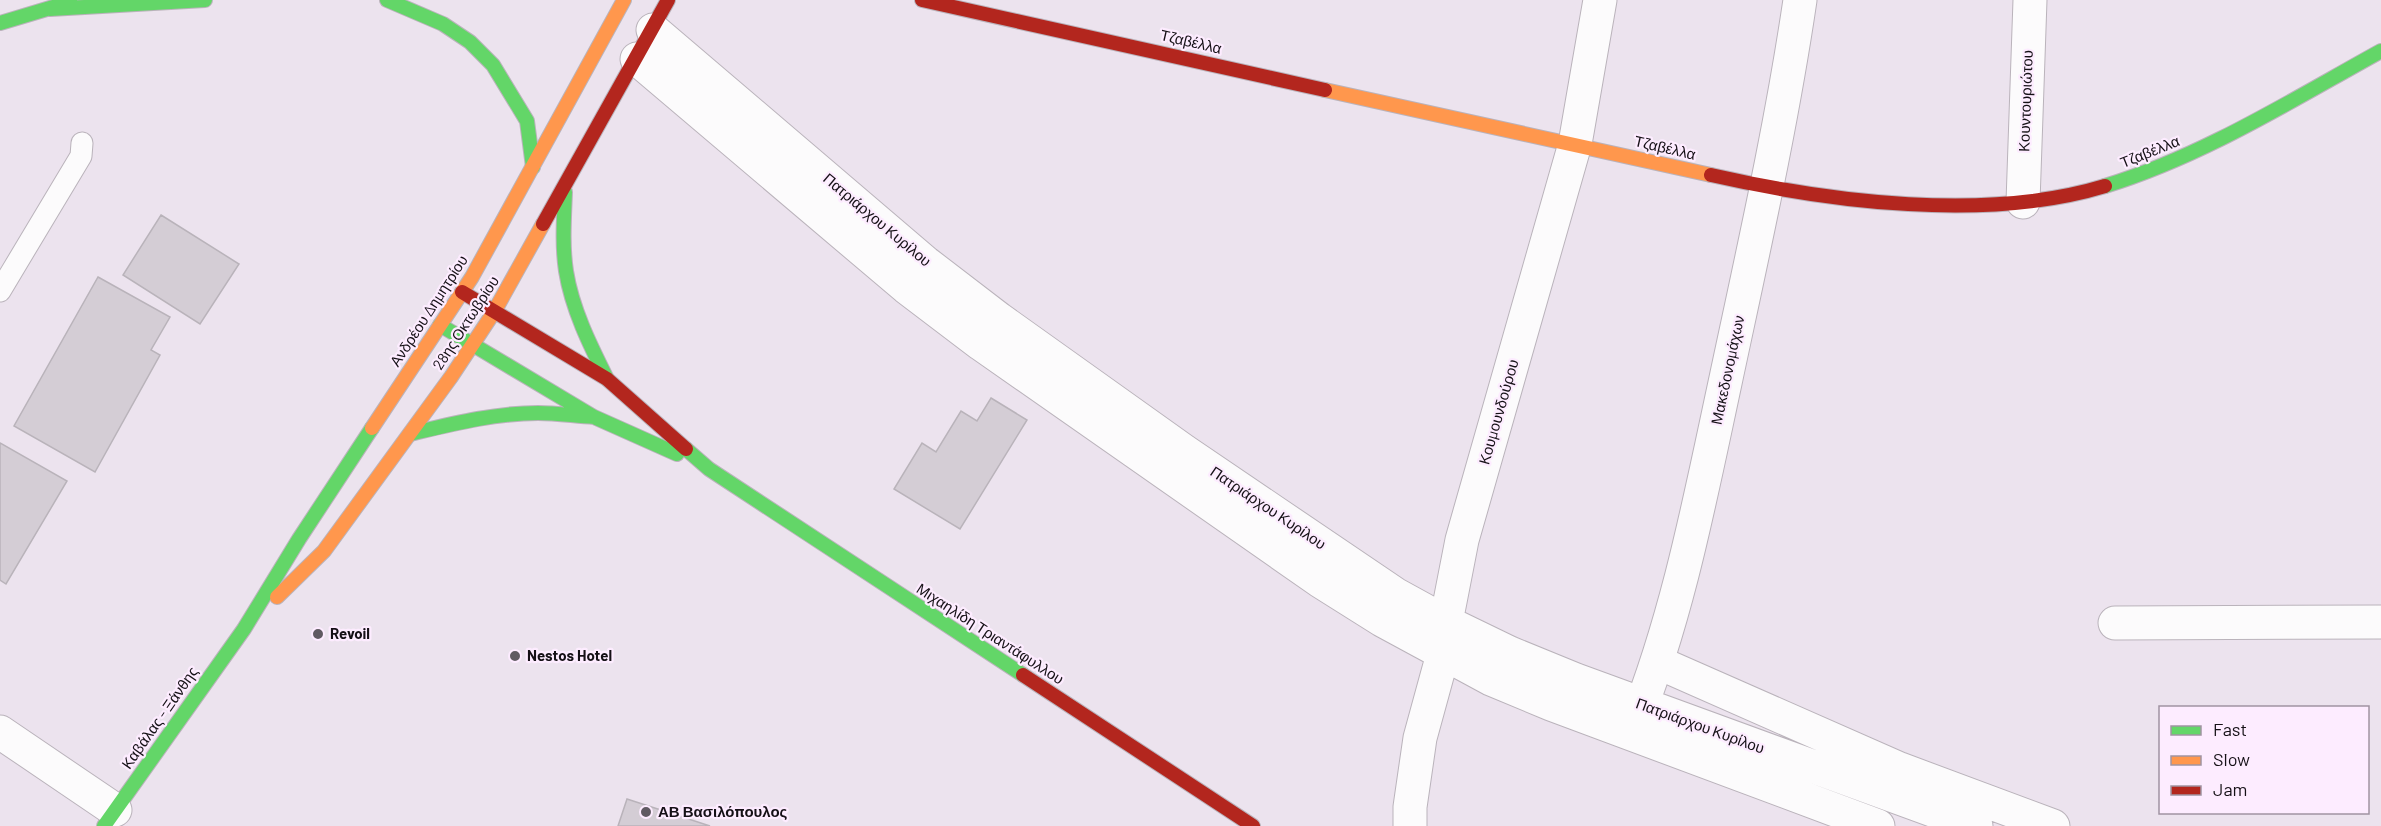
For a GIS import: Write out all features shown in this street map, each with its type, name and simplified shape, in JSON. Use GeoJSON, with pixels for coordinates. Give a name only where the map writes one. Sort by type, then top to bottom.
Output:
{"type":"FeatureCollection","features":[{"type":"Feature","properties":{"kind":"street"},"geometry":{"type":"LineString","coordinates":[[0,12],[1,0]]}},
{"type":"Feature","properties":{"kind":"street"},"geometry":{"type":"LineString","coordinates":[[0,23],[78,0]]}},
{"type":"Feature","properties":{"kind":"street"},"geometry":{"type":"LineString","coordinates":[[50,9],[205,0]]}},
{"type":"Feature","properties":{"kind":"street"},"geometry":{"type":"LineString","coordinates":[[387,0],[443,24],[470,42],[493,64],[527,121],[533,167]]}},
{"type":"Feature","properties":{"kind":"street","name":"Ανδρέου Δημητρίου"},"geometry":{"type":"LineString","coordinates":[[244,629],[299,538],[462,292],[624,0]]}},
{"type":"Feature","properties":{"kind":"street","name":"28ης Οκτωβρίου"},"geometry":{"type":"LineString","coordinates":[[244,629],[324,551],[473,345],[565,187],[668,0]]}},
{"type":"Feature","properties":{"kind":"street","name":"Τζαβέλλα"},"geometry":{"type":"LineString","coordinates":[[922,0],[990,8],[1767,188],[1868,201],[1926,205],[2023,202],[2081,194],[2134,177],[2189,155],[2381,51]]}},
{"type":"Feature","properties":{"kind":"street","name":"Κουμουνδούρου"},"geometry":{"type":"LineString","coordinates":[[1410,826],[1410,807],[1420,738],[1444,638],[1462,540],[1575,144],[1600,0]]}},
{"type":"Feature","properties":{"kind":"street","name":"Μακεδονομάχων"},"geometry":{"type":"LineString","coordinates":[[1636,719],[1657,662],[1682,579],[1767,188],[1800,0]]}},
{"type":"Feature","properties":{"kind":"street","name":"Κουντουριώτου"},"geometry":{"type":"LineString","coordinates":[[2023,202],[2030,0]]}},
{"type":"Feature","properties":{"kind":"street","name":"Πατριάρχου Κυρίλου"},"geometry":{"type":"LineString","coordinates":[[653,30],[916,275],[981,344],[1176,463],[1320,581],[1382,620],[1444,638],[1510,653],[1636,719],[1878,826]]}},
{"type":"Feature","properties":{"kind":"street","name":"Πατριάρχου Κυρίλου"},"geometry":{"type":"LineString","coordinates":[[637,59],[916,275]]}},
{"type":"Feature","properties":{"kind":"street"},"geometry":{"type":"LineString","coordinates":[[565,187],[567,279],[582,326],[607,379]]}},
{"type":"Feature","properties":{"kind":"street","name":"Μιχαηλίδη Τριαντάφυλλου"},"geometry":{"type":"LineString","coordinates":[[462,292],[607,379],[709,469],[1253,826]]}},
{"type":"Feature","properties":{"kind":"street","name":"Μιχαηλίδη Τριαντάφυλλου"},"geometry":{"type":"LineString","coordinates":[[440,325],[594,417],[709,469]]}},
{"type":"Feature","properties":{"kind":"street"},"geometry":{"type":"LineString","coordinates":[[410,434],[501,415],[536,413],[594,417]]}},
{"type":"Feature","properties":{"kind":"street"},"geometry":{"type":"LineString","coordinates":[[2115,623],[2381,621]]}},
{"type":"Feature","properties":{"kind":"street","name":"Καβάλας - Ξάνθης"},"geometry":{"type":"LineString","coordinates":[[110,818],[244,629]]}},
{"type":"Feature","properties":{"kind":"street"},"geometry":{"type":"LineString","coordinates":[[1657,662],[1900,768],[2053,826]]}},
{"type":"Feature","properties":{"kind":"street","name":"Πατριάρχου Κυρίλου"},"geometry":{"type":"LineString","coordinates":[[1636,719],[1976,826]]}},
{"type":"Feature","properties":{"kind":"street"},"geometry":{"type":"LineString","coordinates":[[0,732],[110,818]]}},
{"type":"Feature","properties":{"kind":"lane"},"geometry":{"type":"LineString","coordinates":[[0,291],[81,156],[82,143]]}},
{"type":"Feature","properties":{"kind":"building"},"geometry":{"type":"Polygon","coordinates":[[[161,215],[239,264],[200,324],[123,275],[161,215]]]}},
{"type":"Feature","properties":{"kind":"building"},"geometry":{"type":"Polygon","coordinates":[[[98,277],[170,317],[151,350],[160,355],[95,472],[14,426],[98,277]]]}},
{"type":"Feature","properties":{"kind":"building"},"geometry":{"type":"Polygon","coordinates":[[[991,398],[1027,420],[960,529],[894,489],[922,443],[936,452],[961,411],[977,421],[991,398]]]}},
{"type":"Feature","properties":{"kind":"building"},"geometry":{"type":"Polygon","coordinates":[[[0,443],[67,481],[6,584],[0,580],[0,443]]]}},
{"type":"Feature","properties":{"kind":"building","name":"ΑΒ Βασιλόπουλος"},"geometry":{"type":"Polygon","coordinates":[[[627,799],[710,826],[618,826],[627,799]]]}},
{"type":"Feature","properties":{"kind":"traffic: fast"},"geometry":{"type":"LineString","coordinates":[[50,9],[205,0]]}},
{"type":"Feature","properties":{"kind":"traffic: fast"},"geometry":{"type":"LineString","coordinates":[[387,0],[443,24],[470,42],[493,65],[527,121],[533,167]]}},
{"type":"Feature","properties":{"kind":"traffic: fast"},"geometry":{"type":"LineString","coordinates":[[0,23],[70,2]]}},
{"type":"Feature","properties":{"kind":"traffic: fast"},"geometry":{"type":"LineString","coordinates":[[2105,186],[2141,174],[2212,143],[2381,51]]}},
{"type":"Feature","properties":{"kind":"traffic: fast"},"geometry":{"type":"LineString","coordinates":[[565,192],[564,251],[569,285],[582,326],[607,379]]}},
{"type":"Feature","properties":{"kind":"traffic: fast"},"geometry":{"type":"LineString","coordinates":[[440,325],[594,417],[677,454]]}},
{"type":"Feature","properties":{"kind":"traffic: fast"},"geometry":{"type":"LineString","coordinates":[[410,434],[474,420],[522,413],[594,417]]}},
{"type":"Feature","properties":{"kind":"traffic: fast"},"geometry":{"type":"LineString","coordinates":[[104,826],[244,629],[299,539],[372,428]]}},
{"type":"Feature","properties":{"kind":"traffic: fast"},"geometry":{"type":"LineString","coordinates":[[686,449],[709,469],[1023,675]]}},
{"type":"Feature","properties":{"kind":"traffic: slow"},"geometry":{"type":"LineString","coordinates":[[372,428],[472,277],[624,0]]}},
{"type":"Feature","properties":{"kind":"traffic: slow"},"geometry":{"type":"LineString","coordinates":[[1325,90],[1711,175]]}},
{"type":"Feature","properties":{"kind":"traffic: slow"},"geometry":{"type":"LineString","coordinates":[[277,597],[324,551],[451,377],[494,312],[543,224]]}},
{"type":"Feature","properties":{"kind":"traffic: jam"},"geometry":{"type":"LineString","coordinates":[[543,224],[668,0]]}},
{"type":"Feature","properties":{"kind":"traffic: jam"},"geometry":{"type":"LineString","coordinates":[[922,0],[1325,90]]}},
{"type":"Feature","properties":{"kind":"traffic: jam"},"geometry":{"type":"LineString","coordinates":[[1711,175],[1806,193],[1908,204],[2010,203],[2059,197],[2105,186]]}},
{"type":"Feature","properties":{"kind":"traffic: jam"},"geometry":{"type":"LineString","coordinates":[[462,292],[607,379],[686,449]]}},
{"type":"Feature","properties":{"kind":"traffic: jam"},"geometry":{"type":"LineString","coordinates":[[1023,675],[1253,826]]}},
{"type":"Feature","properties":{"kind":"place","name":"Revoil"},"geometry":{"type":"Point","coordinates":[318,634]}},
{"type":"Feature","properties":{"kind":"place","name":"Nestos Hotel"},"geometry":{"type":"Point","coordinates":[515,656]}},
{"type":"Feature","properties":{"kind":"place","name":"ΑΒ Βασιλόπουλος"},"geometry":{"type":"Point","coordinates":[646,812]}}]}
